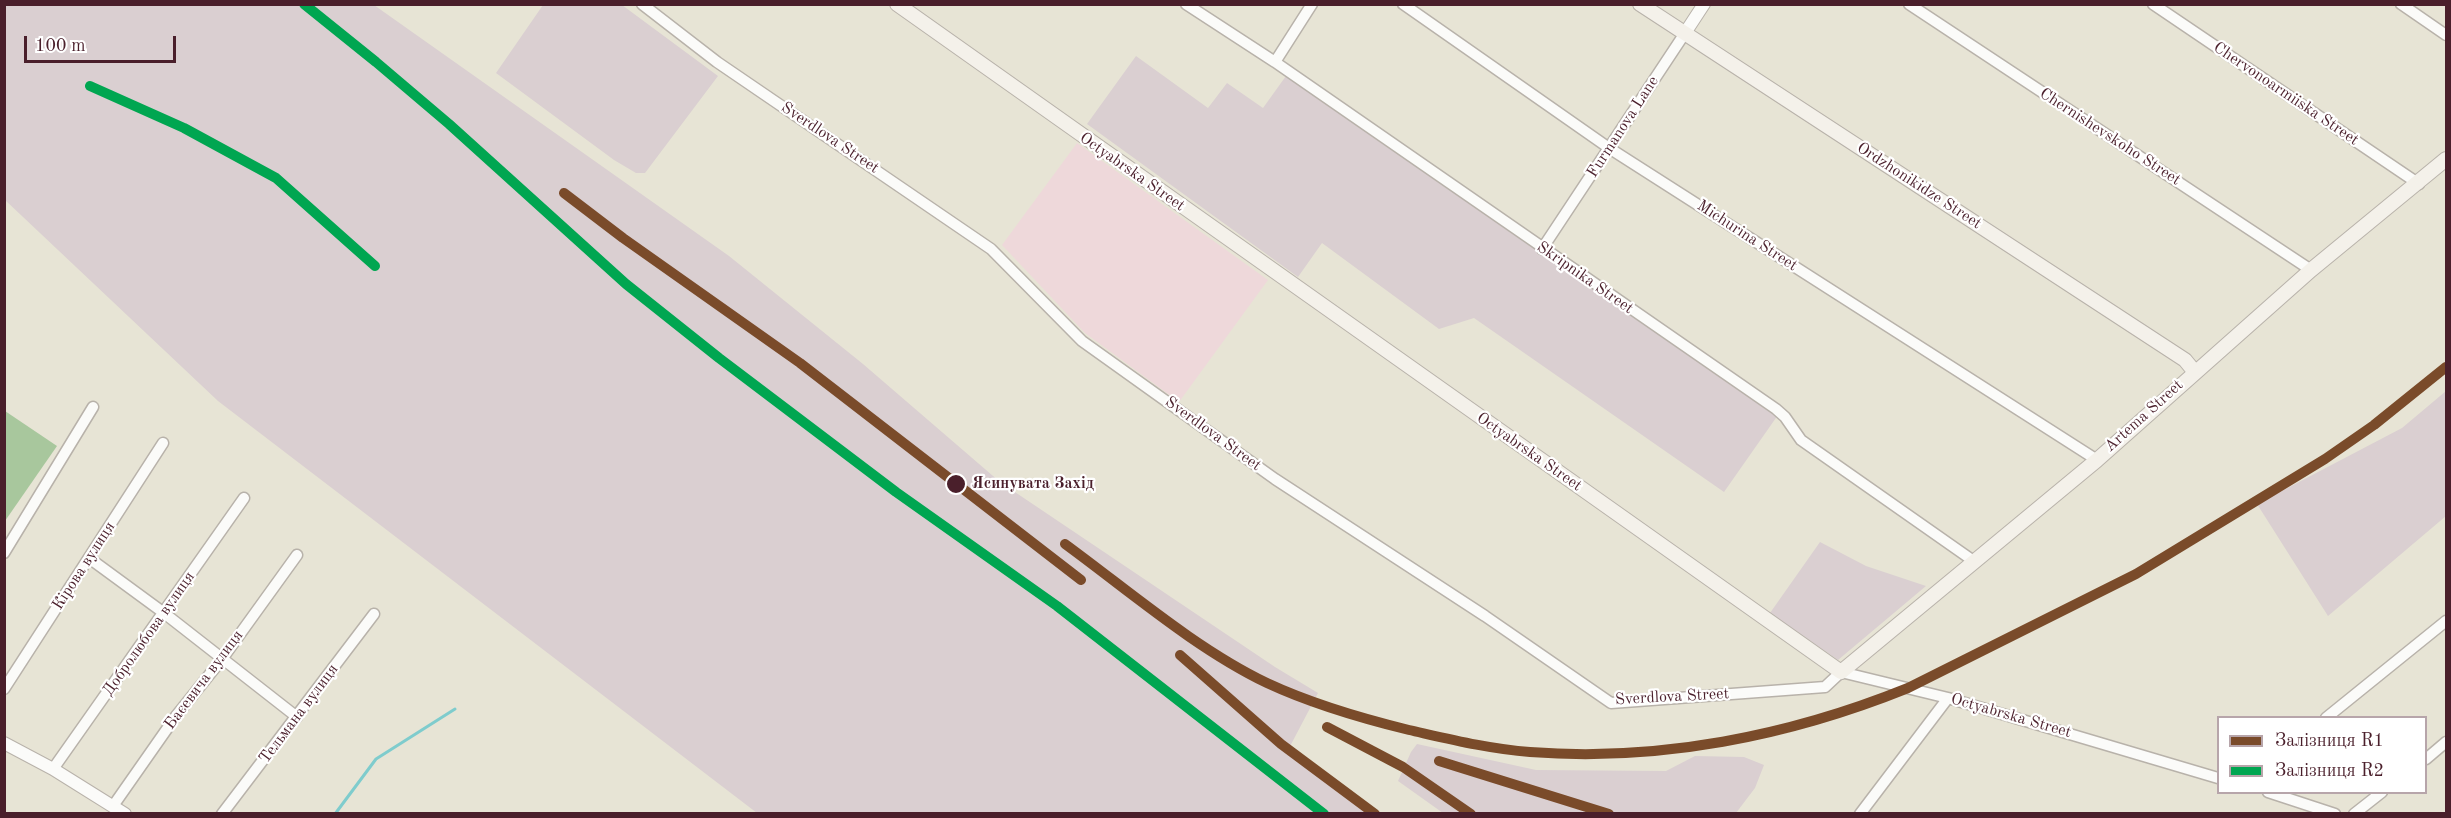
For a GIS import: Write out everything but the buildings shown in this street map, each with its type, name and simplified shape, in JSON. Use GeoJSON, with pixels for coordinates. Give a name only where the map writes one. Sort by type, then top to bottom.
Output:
{"type":"FeatureCollection","features":[{"type":"Feature","properties":{"kind":"main road","name":"Octyabrska Street"},"geometry":{"type":"LineString","coordinates":[[897,4],[1841,672]]}},
{"type":"Feature","properties":{"kind":"main road","name":"Ordzhonikidze Street"},"geometry":{"type":"LineString","coordinates":[[1640,4],[2185,360],[2194,371]]}},
{"type":"Feature","properties":{"kind":"main road","name":"Artema Street"},"geometry":{"type":"LineString","coordinates":[[1841,672],[2097,460],[2194,371],[2446,159]]}},
{"type":"Feature","properties":{"kind":"street","name":"Sverdlova Street"},"geometry":{"type":"LineString","coordinates":[[642,4],[740,78],[991,249],[1082,341],[1275,479],[1485,616],[1611,703],[1825,687],[1841,672]]}},
{"type":"Feature","properties":{"kind":"street","name":"Skripnika Street"},"geometry":{"type":"LineString","coordinates":[[1186,4],[1275,62],[1776,410],[1785,417],[1801,440],[1975,562]]}},
{"type":"Feature","properties":{"kind":"street"},"geometry":{"type":"LineString","coordinates":[[1275,62],[1312,4]]}},
{"type":"Feature","properties":{"kind":"street","name":"Michurina Street"},"geometry":{"type":"LineString","coordinates":[[1403,4],[1609,148],[2097,460]]}},
{"type":"Feature","properties":{"kind":"street","name":"Furmanova Lane"},"geometry":{"type":"LineString","coordinates":[[1542,249],[1704,4]]}},
{"type":"Feature","properties":{"kind":"street","name":"Chernishevskoho Street"},"geometry":{"type":"LineString","coordinates":[[1909,4],[2312,270]]}},
{"type":"Feature","properties":{"kind":"street","name":"Chervonoarmiiska Street"},"geometry":{"type":"LineString","coordinates":[[2153,4],[2419,184]]}},
{"type":"Feature","properties":{"kind":"street"},"geometry":{"type":"LineString","coordinates":[[2401,4],[2446,35]]}},
{"type":"Feature","properties":{"kind":"street"},"geometry":{"type":"LineString","coordinates":[[4,553],[93,406]]}},
{"type":"Feature","properties":{"kind":"street","name":"Кірова вулиця"},"geometry":{"type":"LineString","coordinates":[[4,689],[163,443]]}},
{"type":"Feature","properties":{"kind":"street","name":"Добролюбова вулиця"},"geometry":{"type":"LineString","coordinates":[[53,769],[244,498]]}},
{"type":"Feature","properties":{"kind":"street","name":"Баєевича вулиця"},"geometry":{"type":"LineString","coordinates":[[113,806],[176,716],[222,659],[297,555]]}},
{"type":"Feature","properties":{"kind":"street"},"geometry":{"type":"LineString","coordinates":[[89,558],[164,613],[297,717]]}},
{"type":"Feature","properties":{"kind":"street","name":"Тельмана вулиця"},"geometry":{"type":"LineString","coordinates":[[222,813],[374,614]]}},
{"type":"Feature","properties":{"kind":"street"},"geometry":{"type":"LineString","coordinates":[[2327,716],[2446,621]]}},
{"type":"Feature","properties":{"kind":"street","name":"Octyabrska Street"},"geometry":{"type":"LineString","coordinates":[[1841,672],[1948,698],[2217,777]]}},
{"type":"Feature","properties":{"kind":"street"},"geometry":{"type":"LineString","coordinates":[[1860,813],[1948,698]]}},
{"type":"Feature","properties":{"kind":"street"},"geometry":{"type":"LineString","coordinates":[[2427,758],[2446,742]]}},
{"type":"Feature","properties":{"kind":"street"},"geometry":{"type":"LineString","coordinates":[[4,743],[53,769],[125,813]]}},
{"type":"Feature","properties":{"kind":"street"},"geometry":{"type":"LineString","coordinates":[[2274,794],[2335,813]]}},
{"type":"Feature","properties":{"kind":"street"},"geometry":{"type":"LineString","coordinates":[[2354,813],[2379,794]]}},
{"type":"Feature","properties":{"kind":"shaded area"},"geometry":{"type":"Polygon","coordinates":[[[4,5],[374,5],[729,256],[863,364],[1000,482],[1275,667],[1318,693],[1287,752],[1373,813],[757,813],[218,401],[5,200],[4,5]]]}},
{"type":"Feature","properties":{"kind":"shaded area"},"geometry":{"type":"Polygon","coordinates":[[[543,5],[622,5],[718,76],[645,173],[636,173],[614,160],[496,73],[543,5]]]}},
{"type":"Feature","properties":{"kind":"shaded area"},"geometry":{"type":"Polygon","coordinates":[[[1136,56],[1208,108],[1227,83],[1263,108],[1286,76],[1778,415],[1724,492],[1474,318],[1439,329],[1322,243],[1298,277],[1087,124],[1136,56]]]}},
{"type":"Feature","properties":{"kind":"shaded area"},"geometry":{"type":"Polygon","coordinates":[[[1077,143],[1268,280],[1179,402],[1085,333],[1002,245],[1077,143]]]}},
{"type":"Feature","properties":{"kind":"shaded area"},"geometry":{"type":"Polygon","coordinates":[[[2446,391],[2446,516],[2328,616],[2257,504],[2402,428],[2446,391]]]}},
{"type":"Feature","properties":{"kind":"shaded area"},"geometry":{"type":"Polygon","coordinates":[[[1820,542],[1866,566],[1926,586],[1838,660],[1770,613],[1820,542]]]}},
{"type":"Feature","properties":{"kind":"shaded area"},"geometry":{"type":"Polygon","coordinates":[[[1417,744],[1536,770],[1666,771],[1695,756],[1744,757],[1764,765],[1755,788],[1736,813],[1443,813],[1398,781],[1417,744]]]}},
{"type":"Feature","properties":{"kind":"green space"},"geometry":{"type":"Polygon","coordinates":[[[5,411],[57,446],[5,521],[5,411]]]}},
{"type":"Feature","properties":{"kind":"waterway"},"geometry":{"type":"LineString","coordinates":[[335,814],[376,759],[455,709]]}},
{"type":"Feature","properties":{"kind":"rail line","name":"R2"},"geometry":{"type":"LineString","coordinates":[[304,4],[449,124],[626,284],[719,358],[896,492],[1057,606],[1324,814]]}},
{"type":"Feature","properties":{"kind":"rail line","name":"R2"},"geometry":{"type":"LineString","coordinates":[[90,86],[184,128],[276,178],[375,266]]}},
{"type":"Feature","properties":{"kind":"rail line","name":"R1"},"geometry":{"type":"LineString","coordinates":[[564,193],[623,238],[800,363],[1081,580]]}},
{"type":"Feature","properties":{"kind":"rail line","name":"R1"},"geometry":{"type":"LineString","coordinates":[[1065,544],[1163,618],[1214,653],[1267,683],[1319,704],[1409,730],[1515,751],[1578,754],[1675,749],[1723,742],[1817,720],[1908,688],[2136,574],[2325,459],[2374,425],[2446,367]]}},
{"type":"Feature","properties":{"kind":"rail line","name":"R1"},"geometry":{"type":"LineString","coordinates":[[1180,655],[1281,744],[1375,814]]}},
{"type":"Feature","properties":{"kind":"rail line","name":"R1"},"geometry":{"type":"LineString","coordinates":[[1327,727],[1403,767],[1471,814]]}},
{"type":"Feature","properties":{"kind":"rail line","name":"R1"},"geometry":{"type":"LineString","coordinates":[[1439,761],[1609,814]]}},
{"type":"Feature","properties":{"kind":"place","name":"Ясинувата Захід"},"geometry":{"type":"Point","coordinates":[956,484]}}]}
